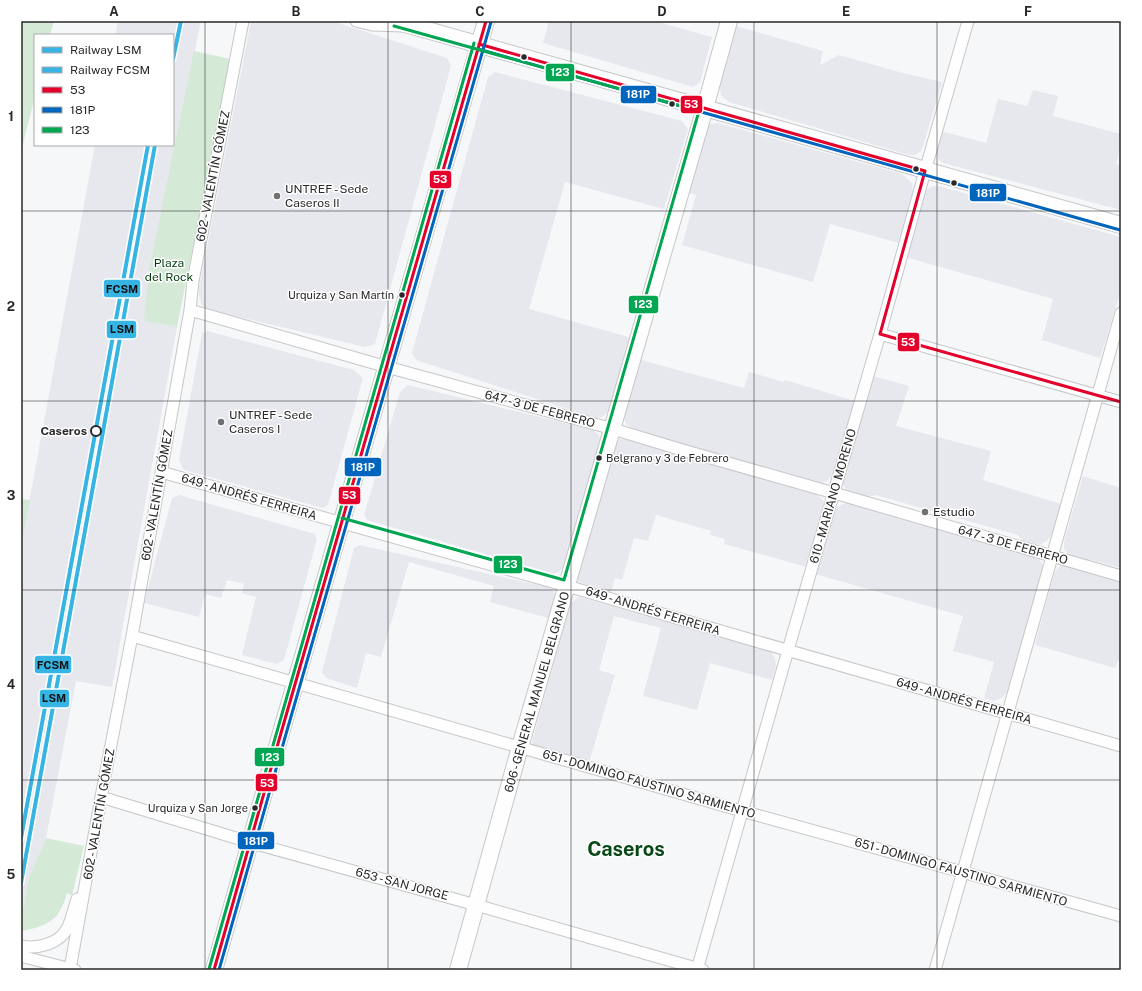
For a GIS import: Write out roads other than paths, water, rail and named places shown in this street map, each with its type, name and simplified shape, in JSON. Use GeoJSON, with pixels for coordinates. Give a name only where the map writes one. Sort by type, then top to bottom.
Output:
{"type":"FeatureCollection","features":[{"type":"Feature","properties":{"kind":"main road"},"geometry":{"type":"LineString","coordinates":[[395,21],[411,24],[925,171],[1121,225]]}},
{"type":"Feature","properties":{"kind":"main road"},"geometry":{"type":"LineString","coordinates":[[214,970],[249,842],[486,21]]}},
{"type":"Feature","properties":{"kind":"main road","name":"606 - GENERAL MANUEL BELGRANO"},"geometry":{"type":"LineString","coordinates":[[458,970],[520,748],[613,429],[729,21]]}},
{"type":"Feature","properties":{"kind":"street","name":"602 - VALENTÍN GÓMEZ"},"geometry":{"type":"LineString","coordinates":[[72,969],[101,797],[132,636],[190,310],[193,281],[243,21]]}},
{"type":"Feature","properties":{"kind":"street"},"geometry":{"type":"LineString","coordinates":[[356,21],[372,25],[411,24]]}},
{"type":"Feature","properties":{"kind":"street","name":"610 - MARIANO MORENO"},"geometry":{"type":"LineString","coordinates":[[699,969],[742,811],[880,334],[968,21]]}},
{"type":"Feature","properties":{"kind":"street","name":"647 - 3 DE FEBRERO"},"geometry":{"type":"LineString","coordinates":[[190,310],[387,367],[613,429],[1121,576]]}},
{"type":"Feature","properties":{"kind":"street"},"geometry":{"type":"LineString","coordinates":[[936,970],[1121,314]]}},
{"type":"Feature","properties":{"kind":"street"},"geometry":{"type":"LineString","coordinates":[[880,334],[1121,402]]}},
{"type":"Feature","properties":{"kind":"street","name":"649 - ANDRÉS FERREIRA"},"geometry":{"type":"LineString","coordinates":[[161,472],[567,586],[1121,746]]}},
{"type":"Feature","properties":{"kind":"street","name":"651 - DOMINGO FAUSTINO SARMIENTO"},"geometry":{"type":"LineString","coordinates":[[132,636],[742,811],[1121,916]]}},
{"type":"Feature","properties":{"kind":"street","name":"653 - SAN JORGE"},"geometry":{"type":"LineString","coordinates":[[101,797],[249,842],[699,969]]}},
{"type":"Feature","properties":{"kind":"street"},"geometry":{"type":"LineString","coordinates":[[22,952],[48,944],[58,939],[64,933],[68,927],[90,863]]}},
{"type":"Feature","properties":{"kind":"street"},"geometry":{"type":"LineString","coordinates":[[22,952],[72,969]]}},
{"type":"Feature","properties":{"kind":"rail line","name":"LSM"},"geometry":{"type":"LineString","coordinates":[[174,54],[181,21]]}},
{"type":"Feature","properties":{"kind":"rail line","name":"FCSM"},"geometry":{"type":"LineString","coordinates":[[21,838],[148,146]]}},
{"type":"Feature","properties":{"kind":"rail line","name":"LSM"},"geometry":{"type":"LineString","coordinates":[[21,883],[155,146]]}},
{"type":"Feature","properties":{"kind":"place","name":"UNTREF - Sede Caseros II"},"geometry":{"type":"Point","coordinates":[277,196]}},
{"type":"Feature","properties":{"kind":"place","name":"Urquiza y San Martín"},"geometry":{"type":"Point","coordinates":[402,295]}},
{"type":"Feature","properties":{"kind":"place","name":"UNTREF - Sede Caseros I"},"geometry":{"type":"Point","coordinates":[221,422]}},
{"type":"Feature","properties":{"kind":"place","name":"Caseros"},"geometry":{"type":"Point","coordinates":[96,431]}},
{"type":"Feature","properties":{"kind":"place","name":"Belgrano y 3 de Febrero"},"geometry":{"type":"Point","coordinates":[599,458]}},
{"type":"Feature","properties":{"kind":"place","name":"Estudio"},"geometry":{"type":"Point","coordinates":[925,512]}},
{"type":"Feature","properties":{"kind":"place","name":"Urquiza y San Jorge"},"geometry":{"type":"Point","coordinates":[255,808]}},
{"type":"Feature","properties":{"kind":"district","name":"Caseros"},"geometry":{"type":"Point","coordinates":[626,849]}},
{"type":"Feature","properties":{"kind":"park label","name":"Plaza del Rock"},"geometry":{"type":"Point","coordinates":[169,270]}}]}
